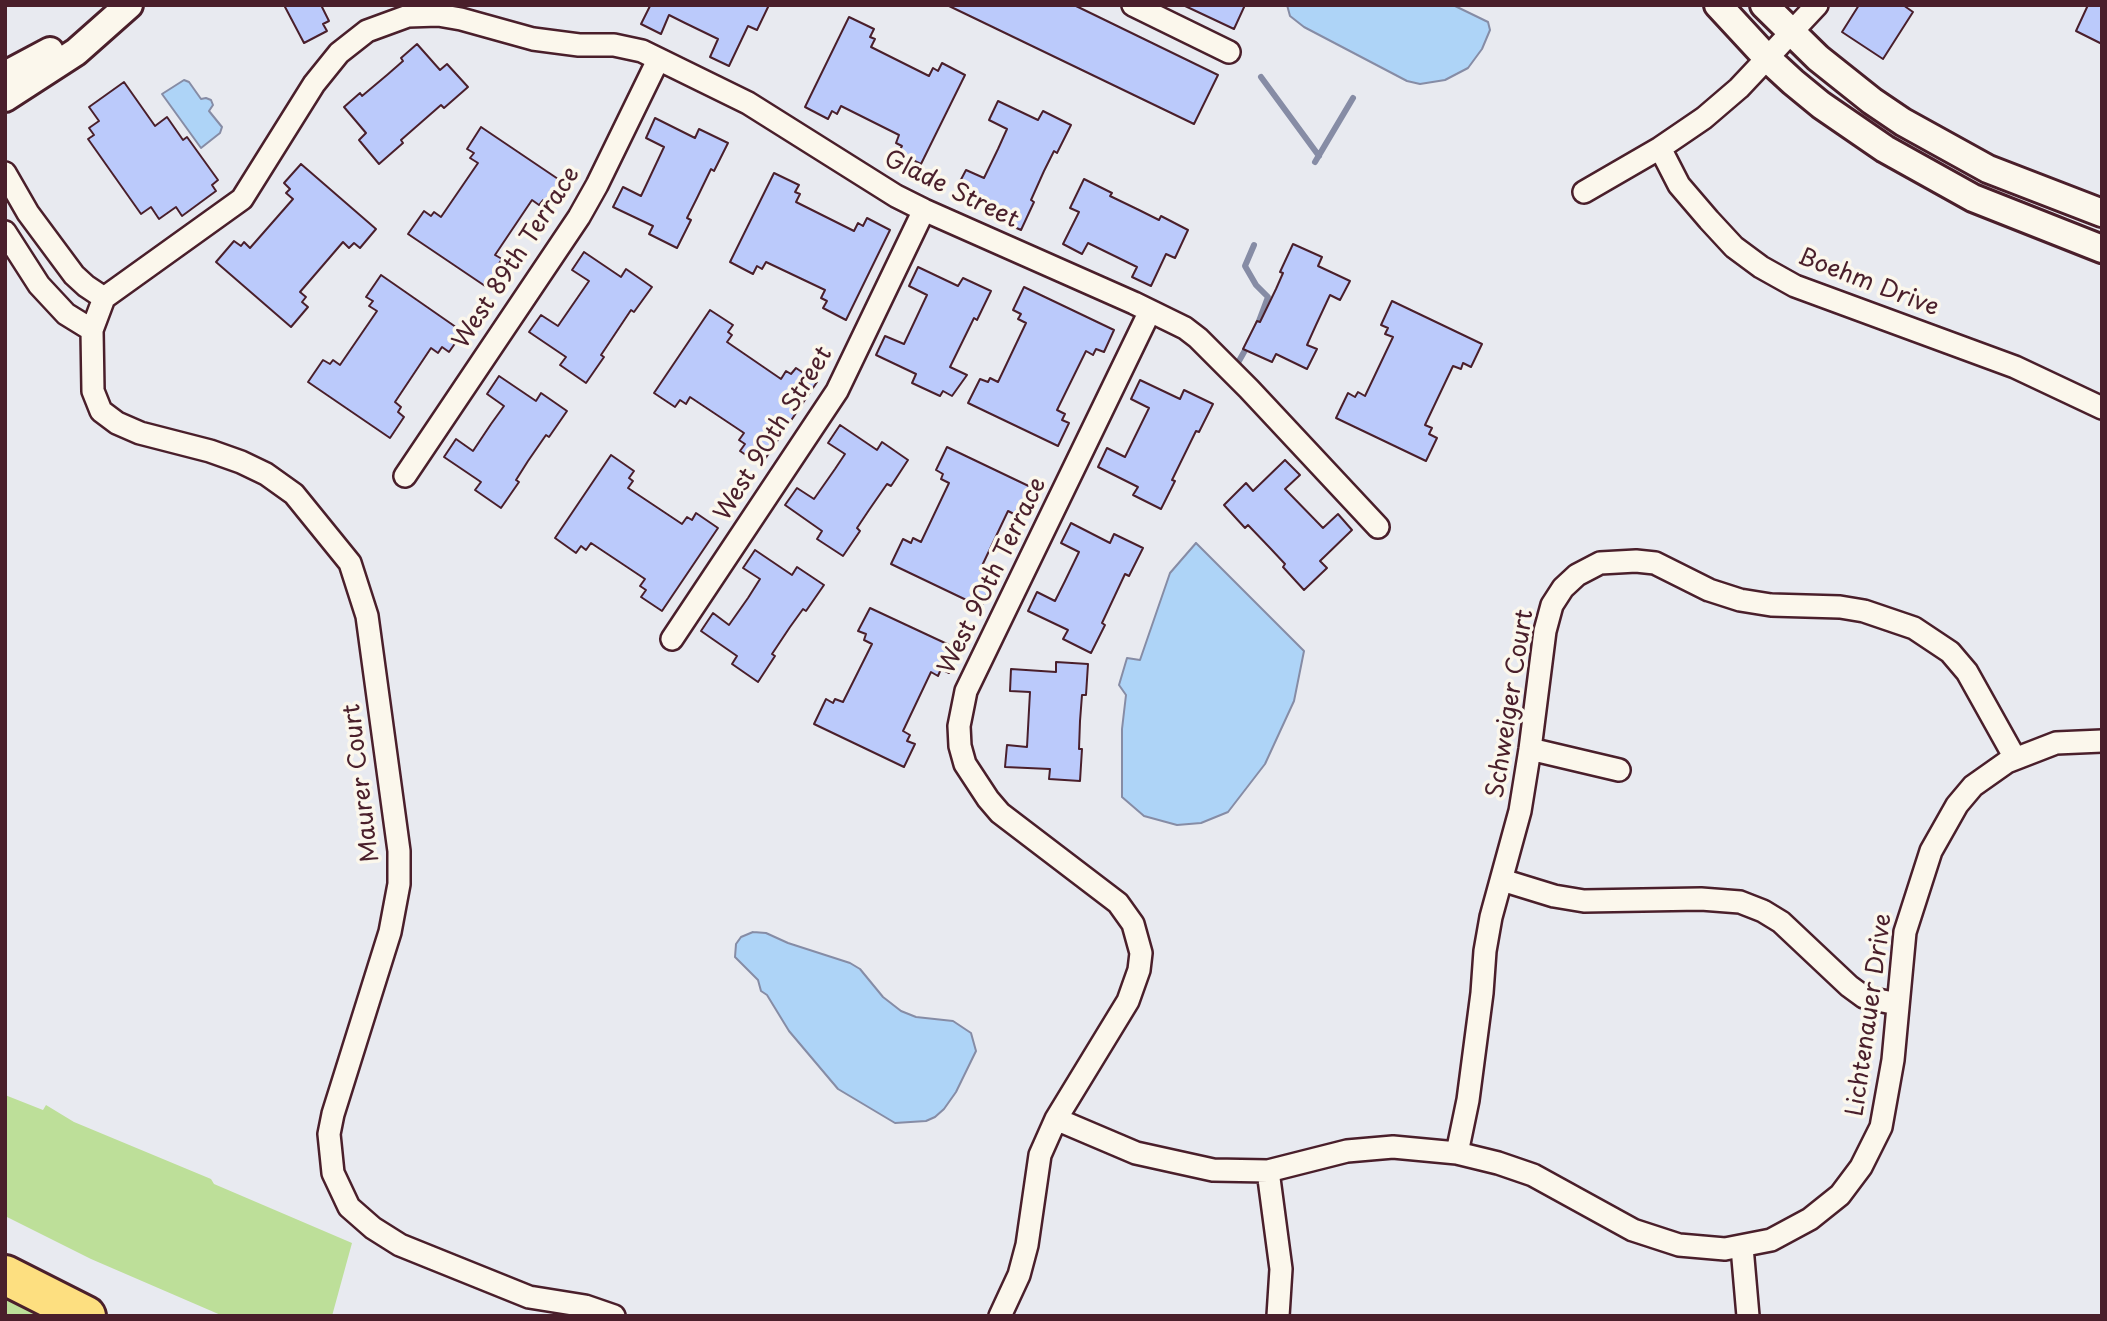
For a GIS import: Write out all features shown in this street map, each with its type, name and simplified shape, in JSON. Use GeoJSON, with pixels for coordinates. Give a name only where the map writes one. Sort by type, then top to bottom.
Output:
{"type":"FeatureCollection","features":[{"type":"Feature","properties":{"kind":"highway"},"geometry":{"type":"LineString","coordinates":[[5,1275],[86,1316]]}},
{"type":"Feature","properties":{"kind":"street"},"geometry":{"type":"LineString","coordinates":[[5,75],[51,51],[82,28],[105,5]]}},
{"type":"Feature","properties":{"kind":"street"},"geometry":{"type":"LineString","coordinates":[[5,99],[76,52],[129,5]]}},
{"type":"Feature","properties":{"kind":"street"},"geometry":{"type":"LineString","coordinates":[[1718,5],[1768,59],[1821,105],[1885,149],[1924,173],[2006,213],[2102,249]]}},
{"type":"Feature","properties":{"kind":"street"},"geometry":{"type":"LineString","coordinates":[[1764,5],[1818,58],[1872,101],[1931,138],[1988,169],[2102,213]]}},
{"type":"Feature","properties":{"kind":"street"},"geometry":{"type":"LineString","coordinates":[[1584,192],[1660,148],[1704,118],[1768,59],[1817,5]]}},
{"type":"Feature","properties":{"kind":"street"},"geometry":{"type":"LineString","coordinates":[[1146,8],[1229,52]]}},
{"type":"Feature","properties":{"kind":"street","name":"Glade Street"},"geometry":{"type":"LineString","coordinates":[[104,298],[242,199],[314,84],[339,52],[367,31],[408,16],[438,15],[533,39],[614,45],[642,51],[748,103],[896,196],[1185,328],[1198,338],[1378,527]]}},
{"type":"Feature","properties":{"kind":"street","name":"West 89th Terrace"},"geometry":{"type":"LineString","coordinates":[[405,476],[579,217],[658,60]]}},
{"type":"Feature","properties":{"kind":"street","name":"Boehm Drive"},"geometry":{"type":"LineString","coordinates":[[1660,148],[1679,185],[1734,247],[1761,267],[1794,286],[1979,353],[2102,408]]}},
{"type":"Feature","properties":{"kind":"street"},"geometry":{"type":"LineString","coordinates":[[5,173],[28,213],[74,275],[104,298]]}},
{"type":"Feature","properties":{"kind":"street","name":"West 90th Street"},"geometry":{"type":"LineString","coordinates":[[672,639],[837,391],[925,210]]}},
{"type":"Feature","properties":{"kind":"street"},"geometry":{"type":"LineString","coordinates":[[5,232],[39,285],[66,314],[92,330]]}},
{"type":"Feature","properties":{"kind":"street","name":"Maurer Court"},"geometry":{"type":"LineString","coordinates":[[104,298],[92,330],[93,391],[102,411],[117,423],[140,433],[241,462],[266,474],[294,494],[351,563],[367,615],[399,851],[399,884],[390,932],[329,1134],[332,1173],[349,1207],[382,1234],[400,1245],[434,1259],[529,1297],[584,1306],[614,1316]]}},
{"type":"Feature","properties":{"kind":"street","name":"West 90th Terrace"},"geometry":{"type":"LineString","coordinates":[[1056,1119],[1128,1001],[1139,970],[1139,938],[1128,915],[1118,904],[1000,813],[988,799],[965,764],[958,726],[966,691],[1150,311]]}},
{"type":"Feature","properties":{"kind":"street","name":"Schweiger Court"},"geometry":{"type":"LineString","coordinates":[[1457,1153],[1468,1100],[1485,951],[1491,917],[1520,811],[1531,749],[1545,631],[1552,605],[1563,588],[1577,575],[1600,563],[1655,563],[1709,590],[1740,600],[1771,605],[1840,607],[1864,611],[1913,628],[1934,639],[1950,652],[1967,672],[2015,758]]}},
{"type":"Feature","properties":{"kind":"street","name":"Lichtenauer Drive"},"geometry":{"type":"LineString","coordinates":[[1056,1119],[1109,1143],[1159,1160],[1213,1170],[1268,1171],[1348,1151],[1394,1147],[1457,1153],[1533,1175],[1648,1236],[1679,1245],[1701,1248],[1742,1247],[1771,1240],[1810,1219],[1840,1195],[1861,1167],[1881,1127],[1893,1060],[1896,1004],[1905,932],[1931,851],[1957,805],[1973,786],[2015,758],[2056,743],[2102,741]]}},
{"type":"Feature","properties":{"kind":"street"},"geometry":{"type":"LineString","coordinates":[[1531,749],[1619,770]]}},
{"type":"Feature","properties":{"kind":"street"},"geometry":{"type":"LineString","coordinates":[[1502,880],[1554,896],[1584,901],[1701,899],[1740,902],[1781,922],[1864,997],[1896,1004]]}},
{"type":"Feature","properties":{"kind":"street"},"geometry":{"type":"LineString","coordinates":[[1000,1316],[1019,1275],[1027,1245],[1040,1154],[1056,1119]]}},
{"type":"Feature","properties":{"kind":"street"},"geometry":{"type":"LineString","coordinates":[[1268,1171],[1281,1269],[1278,1316]]}},
{"type":"Feature","properties":{"kind":"street"},"geometry":{"type":"LineString","coordinates":[[1742,1247],[1748,1316]]}},
{"type":"Feature","properties":{"kind":"green space"},"geometry":{"type":"Polygon","coordinates":[[[5,1095],[43,1110],[46,1105],[74,1122],[211,1179],[214,1184],[352,1243],[332,1316],[223,1316],[91,1259],[5,1216],[5,1095]]]}},
{"type":"Feature","properties":{"kind":"green space"},"geometry":{"type":"Polygon","coordinates":[[[5,1299],[41,1316],[5,1316],[5,1299]]]}},
{"type":"Feature","properties":{"kind":"water"},"geometry":{"type":"Polygon","coordinates":[[[1287,5],[1453,5],[1488,22],[1490,30],[1482,49],[1468,68],[1445,80],[1420,84],[1407,81],[1304,27],[1290,16],[1287,5]]]}},
{"type":"Feature","properties":{"kind":"water"},"geometry":{"type":"Polygon","coordinates":[[[184,80],[189,82],[201,99],[211,100],[213,105],[209,111],[222,127],[220,133],[201,148],[162,94],[184,80]]]}},
{"type":"Feature","properties":{"kind":"water"},"geometry":{"type":"Polygon","coordinates":[[[1196,543],[1304,651],[1294,701],[1265,764],[1228,812],[1201,823],[1177,825],[1144,816],[1122,797],[1122,729],[1126,695],[1119,685],[1127,658],[1140,660],[1170,573],[1196,543]]]}},
{"type":"Feature","properties":{"kind":"water"},"geometry":{"type":"Polygon","coordinates":[[[753,932],[766,933],[850,963],[860,969],[883,997],[901,1011],[916,1017],[953,1021],[971,1033],[976,1051],[956,1092],[944,1109],[926,1121],[895,1123],[838,1089],[789,1031],[767,995],[761,991],[758,980],[735,957],[736,944],[741,937],[753,932]]]}},
{"type":"Feature","properties":{"kind":"building"},"geometry":{"type":"Polygon","coordinates":[[[284,5],[321,5],[329,21],[323,24],[327,31],[304,43],[284,5]]]}},
{"type":"Feature","properties":{"kind":"building"},"geometry":{"type":"Polygon","coordinates":[[[648,5],[769,5],[757,30],[748,26],[729,66],[710,57],[718,39],[669,15],[661,34],[641,24],[650,6],[648,5]]]}},
{"type":"Feature","properties":{"kind":"building"},"geometry":{"type":"Polygon","coordinates":[[[947,5],[1074,5],[1218,75],[1194,124],[947,5]]]}},
{"type":"Feature","properties":{"kind":"building"},"geometry":{"type":"Polygon","coordinates":[[[1183,5],[1245,5],[1234,29],[1183,5]]]}},
{"type":"Feature","properties":{"kind":"building"},"geometry":{"type":"Polygon","coordinates":[[[1859,5],[1903,5],[1913,12],[1883,59],[1842,32],[1859,5]]]}},
{"type":"Feature","properties":{"kind":"building"},"geometry":{"type":"Polygon","coordinates":[[[2088,5],[2102,5],[2102,44],[2076,31],[2088,5]]]}},
{"type":"Feature","properties":{"kind":"building"},"geometry":{"type":"Polygon","coordinates":[[[849,17],[874,29],[870,37],[875,39],[871,47],[929,76],[933,68],[938,71],[942,63],[965,75],[921,164],[898,153],[902,146],[896,143],[899,135],[841,106],[837,114],[832,111],[828,119],[805,107],[849,17]]]}},
{"type":"Feature","properties":{"kind":"building"},"geometry":{"type":"Polygon","coordinates":[[[417,44],[440,70],[447,64],[468,87],[444,108],[441,105],[401,140],[403,143],[379,164],[359,140],[366,133],[344,107],[387,75],[417,44]]]}},
{"type":"Feature","properties":{"kind":"building"},"geometry":{"type":"Polygon","coordinates":[[[124,82],[155,126],[167,117],[183,140],[187,137],[218,180],[212,185],[216,191],[182,216],[176,207],[159,219],[151,207],[141,214],[88,139],[94,135],[89,128],[99,121],[89,107],[124,82]]]}},
{"type":"Feature","properties":{"kind":"building"},"geometry":{"type":"Polygon","coordinates":[[[998,101],[1038,120],[1043,111],[1071,125],[1044,171],[1021,230],[992,217],[996,208],[956,189],[966,170],[984,178],[998,149],[1007,129],[989,120],[998,101]]]}},
{"type":"Feature","properties":{"kind":"building"},"geometry":{"type":"Polygon","coordinates":[[[655,118],[695,138],[699,129],[728,143],[714,171],[711,169],[687,218],[691,220],[677,248],[649,234],[653,226],[613,207],[623,187],[641,196],[664,147],[646,138],[655,118]]]}},
{"type":"Feature","properties":{"kind":"building"},"geometry":{"type":"Polygon","coordinates":[[[481,127],[564,183],[550,204],[543,200],[539,205],[532,200],[495,255],[502,259],[498,265],[505,269],[491,290],[408,234],[424,211],[431,216],[434,212],[441,217],[478,163],[470,158],[474,153],[467,149],[481,127]]]}},
{"type":"Feature","properties":{"kind":"building"},"geometry":{"type":"Polygon","coordinates":[[[301,164],[376,229],[360,248],[354,243],[349,248],[343,242],[300,292],[306,297],[302,302],[308,307],[291,327],[216,262],[234,241],[241,246],[244,242],[250,248],[293,199],[286,193],[290,189],[284,183],[301,164]]]}},
{"type":"Feature","properties":{"kind":"building"},"geometry":{"type":"Polygon","coordinates":[[[774,173],[799,185],[795,192],[800,194],[796,202],[854,231],[858,223],[863,226],[867,218],[890,230],[846,320],[823,308],[827,301],[821,298],[825,290],[766,262],[762,269],[757,266],[753,274],[730,262],[774,173]]]}},
{"type":"Feature","properties":{"kind":"building"},"geometry":{"type":"Polygon","coordinates":[[[1084,179],[1112,193],[1110,196],[1159,220],[1161,216],[1188,230],[1175,258],[1166,254],[1151,286],[1132,277],[1137,267],[1088,243],[1082,254],[1063,244],[1079,212],[1070,208],[1084,179]]]}},
{"type":"Feature","properties":{"kind":"building"},"geometry":{"type":"Polygon","coordinates":[[[1293,244],[1322,257],[1318,266],[1350,281],[1340,300],[1330,295],[1307,345],[1317,349],[1307,369],[1276,354],[1272,362],[1243,349],[1276,289],[1283,273],[1280,272],[1293,244]]]}},
{"type":"Feature","properties":{"kind":"building"},"geometry":{"type":"Polygon","coordinates":[[[584,252],[621,277],[626,269],[652,287],[634,312],[631,310],[586,383],[560,365],[566,357],[529,332],[541,315],[558,326],[589,281],[572,270],[584,252]]]}},
{"type":"Feature","properties":{"kind":"building"},"geometry":{"type":"Polygon","coordinates":[[[918,267],[958,286],[963,278],[991,291],[977,320],[974,318],[950,367],[967,375],[952,396],[943,391],[940,396],[912,383],[916,374],[876,355],[885,336],[904,344],[927,295],[909,286],[918,267]]]}},
{"type":"Feature","properties":{"kind":"building"},"geometry":{"type":"Polygon","coordinates":[[[381,275],[463,332],[449,352],[442,347],[438,353],[431,348],[395,402],[401,407],[398,412],[404,417],[390,438],[308,382],[323,360],[330,364],[333,360],[340,365],[377,311],[369,306],[373,301],[366,297],[381,275]]]}},
{"type":"Feature","properties":{"kind":"building"},"geometry":{"type":"Polygon","coordinates":[[[1024,287],[1114,330],[1104,352],[1096,349],[1093,355],[1086,351],[1057,410],[1065,414],[1062,420],[1069,423],[1058,446],[968,403],[980,379],[988,382],[990,378],[998,382],[1026,323],[1018,319],[1021,314],[1013,310],[1024,287]]]}},
{"type":"Feature","properties":{"kind":"building"},"geometry":{"type":"Polygon","coordinates":[[[1392,301],[1482,344],[1471,367],[1463,363],[1461,369],[1453,366],[1425,425],[1432,428],[1429,434],[1437,438],[1426,461],[1336,418],[1348,393],[1355,397],[1358,392],[1365,396],[1393,337],[1385,334],[1388,328],[1381,325],[1392,301]]]}},
{"type":"Feature","properties":{"kind":"building"},"geometry":{"type":"Polygon","coordinates":[[[710,310],[733,325],[728,332],[732,335],[727,342],[781,379],[786,371],[791,374],[796,368],[817,382],[761,465],[740,451],[745,444],[739,440],[744,433],[690,397],[686,404],[680,400],[675,407],[654,393],[710,310]]]}},
{"type":"Feature","properties":{"kind":"building"},"geometry":{"type":"Polygon","coordinates":[[[499,376],[536,401],[541,393],[567,411],[528,461],[516,480],[519,482],[501,508],[475,490],[481,482],[444,457],[456,439],[473,451],[504,406],[487,394],[499,376]]]}},
{"type":"Feature","properties":{"kind":"building"},"geometry":{"type":"Polygon","coordinates":[[[1140,380],[1180,399],[1184,390],[1213,404],[1199,432],[1196,431],[1161,509],[1133,495],[1138,487],[1098,467],[1107,448],[1125,457],[1149,408],[1131,399],[1140,380]]]}},
{"type":"Feature","properties":{"kind":"building"},"geometry":{"type":"Polygon","coordinates":[[[840,425],[877,450],[882,442],[908,460],[891,486],[887,484],[869,510],[857,528],[860,531],[843,556],[817,539],[822,531],[785,505],[797,488],[814,499],[835,469],[845,454],[828,443],[840,425]]]}},
{"type":"Feature","properties":{"kind":"building"},"geometry":{"type":"Polygon","coordinates":[[[947,447],[1037,490],[1026,512],[1019,509],[1016,515],[1008,511],[980,570],[988,574],[985,580],[992,583],[981,607],[891,564],[903,539],[911,543],[913,538],[921,542],[949,483],[941,479],[943,474],[936,470],[947,447]]]}},
{"type":"Feature","properties":{"kind":"building"},"geometry":{"type":"Polygon","coordinates":[[[611,455],[634,471],[629,478],[633,481],[628,488],[682,524],[687,517],[692,520],[696,513],[718,528],[662,611],[641,597],[646,590],[640,586],[645,579],[591,543],[586,550],[581,546],[576,553],[555,538],[611,455]]]}},
{"type":"Feature","properties":{"kind":"building"},"geometry":{"type":"Polygon","coordinates":[[[1285,460],[1300,475],[1285,489],[1323,528],[1338,514],[1352,530],[1320,561],[1327,568],[1304,590],[1271,549],[1248,525],[1245,528],[1224,505],[1246,483],[1253,491],[1285,460]]]}},
{"type":"Feature","properties":{"kind":"building"},"geometry":{"type":"Polygon","coordinates":[[[1071,523],[1110,543],[1114,534],[1143,548],[1129,576],[1125,574],[1091,653],[1063,639],[1068,630],[1028,611],[1037,592],[1055,601],[1065,581],[1079,552],[1061,543],[1071,523]]]}},
{"type":"Feature","properties":{"kind":"building"},"geometry":{"type":"Polygon","coordinates":[[[755,550],[792,575],[797,567],[824,585],[806,611],[803,609],[790,627],[758,682],[732,664],[737,656],[701,631],[713,613],[729,625],[748,598],[760,579],[743,568],[755,550]]]}},
{"type":"Feature","properties":{"kind":"building"},"geometry":{"type":"Polygon","coordinates":[[[870,608],[960,650],[949,673],[941,669],[938,676],[931,672],[903,731],[910,735],[907,741],[915,744],[904,767],[814,724],[826,699],[833,703],[835,699],[843,702],[872,644],[864,640],[866,634],[858,631],[870,608]]]}},
{"type":"Feature","properties":{"kind":"building"},"geometry":{"type":"Polygon","coordinates":[[[1056,662],[1088,664],[1086,695],[1082,695],[1080,721],[1080,781],[1049,779],[1050,769],[1005,767],[1007,745],[1027,747],[1030,692],[1010,691],[1011,669],[1056,672],[1056,662]]]}},
{"type":"Feature","properties":{"kind":"waterway"},"geometry":{"type":"LineString","coordinates":[[1261,77],[1319,156]]}},
{"type":"Feature","properties":{"kind":"waterway"},"geometry":{"type":"LineString","coordinates":[[1315,162],[1353,98]]}},
{"type":"Feature","properties":{"kind":"waterway"},"geometry":{"type":"LineString","coordinates":[[1254,245],[1245,266],[1256,285],[1268,297],[1256,329]]}},
{"type":"Feature","properties":{"kind":"waterway"},"geometry":{"type":"LineString","coordinates":[[1235,368],[1248,345]]}}]}
